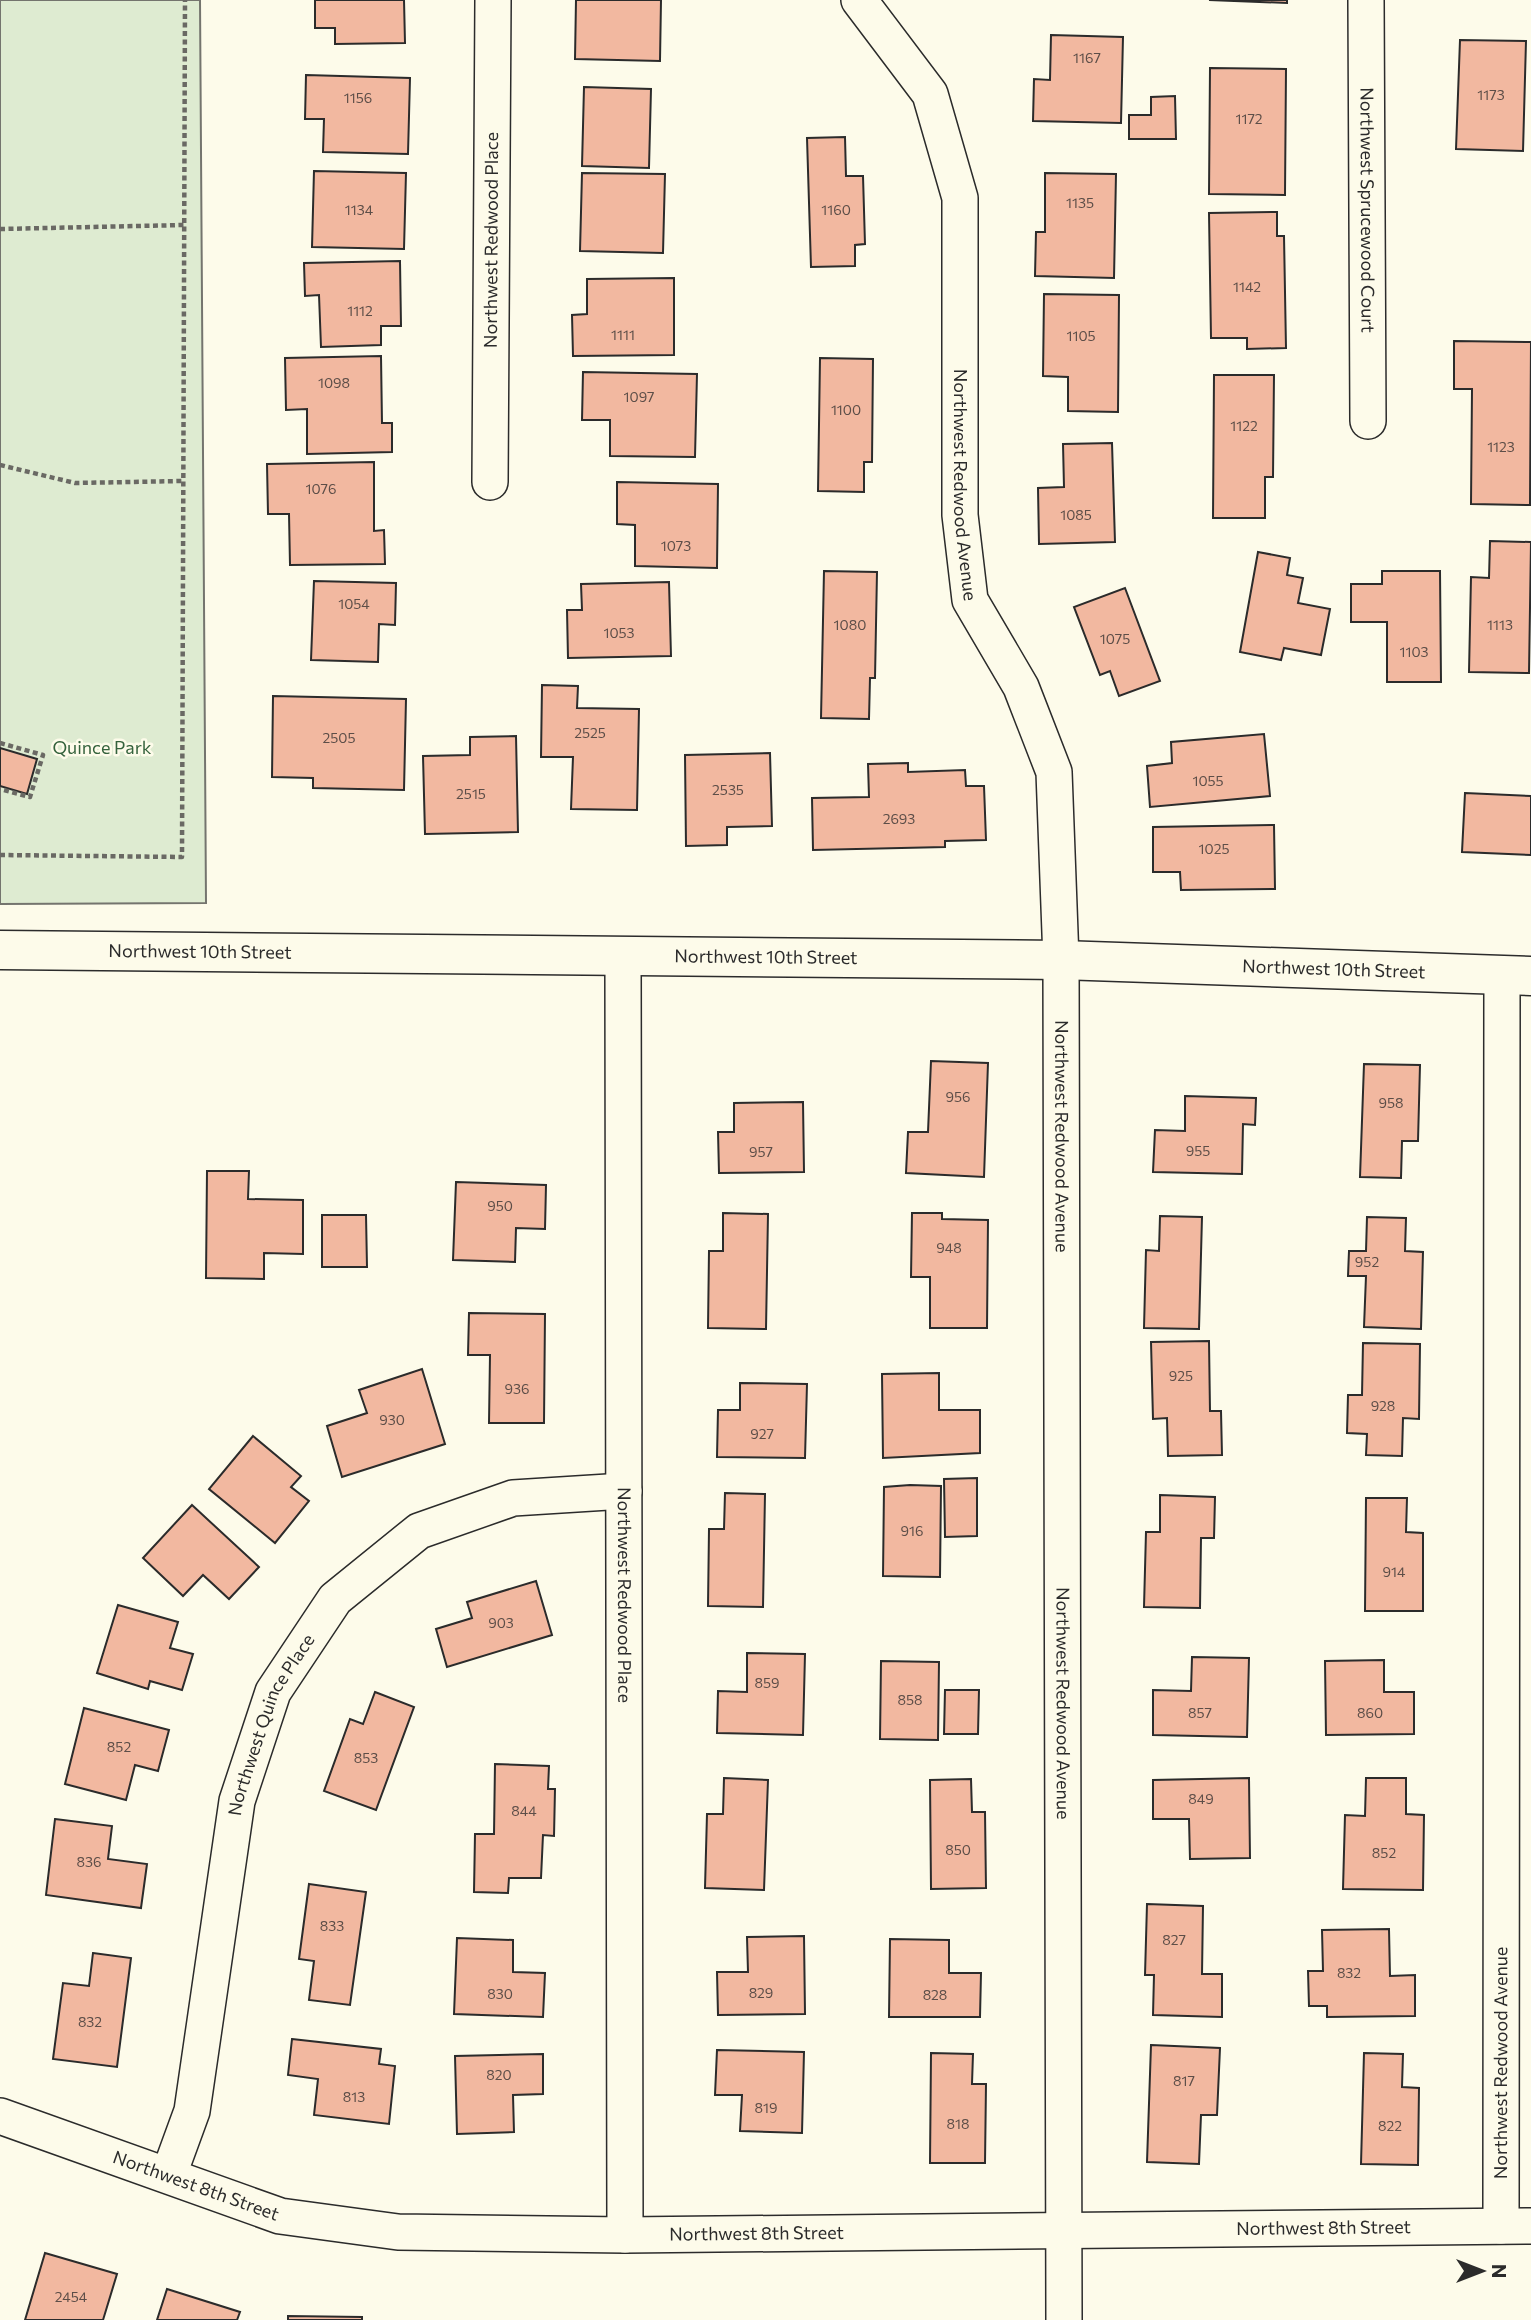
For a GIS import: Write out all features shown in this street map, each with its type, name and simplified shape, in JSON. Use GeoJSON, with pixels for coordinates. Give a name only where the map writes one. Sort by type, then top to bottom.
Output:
{"type":"FeatureCollection","features":[{"type":"Feature","properties":{"kind":"street","name":"Northwest Redwood Place"},"geometry":{"type":"LineString","coordinates":[[490,482],[493,0]]}},
{"type":"Feature","properties":{"kind":"street","name":"Northwest Redwood Avenue"},"geometry":{"type":"LineString","coordinates":[[859,0],[929,94],[960,198],[960,515],[970,600],[1021,687],[1054,772],[1061,960],[1064,2320]]}},
{"type":"Feature","properties":{"kind":"street","name":"Northwest Sprucewood Court"},"geometry":{"type":"LineString","coordinates":[[1366,0],[1368,421]]}},
{"type":"Feature","properties":{"kind":"street","name":"Northwest 10th Street"},"geometry":{"type":"LineString","coordinates":[[0,950],[1061,960],[1517,975]]}},
{"type":"Feature","properties":{"kind":"street","name":"Northwest Redwood Place"},"geometry":{"type":"LineString","coordinates":[[623,956],[625,2235]]}},
{"type":"Feature","properties":{"kind":"street","name":"Northwest Redwood Avenue"},"geometry":{"type":"LineString","coordinates":[[1516,2226],[1517,975]]}},
{"type":"Feature","properties":{"kind":"street","name":"Northwest Quince Place"},"geometry":{"type":"LineString","coordinates":[[169,2175],[192,2111],[237,1801],[273,1692],[335,1599],[419,1531],[513,1498],[625,1491]]}},
{"type":"Feature","properties":{"kind":"street","name":"Northwest 8th Street"},"geometry":{"type":"LineString","coordinates":[[0,2116],[280,2216],[398,2232],[625,2235],[1516,2226]]}},
{"type":"Feature","properties":{"kind":"path"},"geometry":{"type":"LineString","coordinates":[[0,855],[182,856],[185,0]]}},
{"type":"Feature","properties":{"kind":"path"},"geometry":{"type":"LineString","coordinates":[[0,229],[184,225]]}},
{"type":"Feature","properties":{"kind":"path"},"geometry":{"type":"LineString","coordinates":[[0,465],[75,483],[183,481]]}},
{"type":"Feature","properties":{"kind":"path"},"geometry":{"type":"LineString","coordinates":[[0,743],[43,755],[30,797],[0,789]]}},
{"type":"Feature","properties":{"kind":"green space","name":"Quince Park"},"geometry":{"type":"Polygon","coordinates":[[[0,0],[200,0],[206,903],[0,904],[0,0]]]}},
{"type":"Feature","properties":{"kind":"building"},"geometry":{"type":"Polygon","coordinates":[[[315,0],[404,0],[405,43],[335,44],[335,28],[315,28],[315,0]]]}},
{"type":"Feature","properties":{"kind":"building"},"geometry":{"type":"Polygon","coordinates":[[[576,0],[661,0],[660,61],[575,59],[576,0]]]}},
{"type":"Feature","properties":{"kind":"building"},"geometry":{"type":"Polygon","coordinates":[[[1209,0],[1287,0],[1287,3],[1209,0]]]}},
{"type":"Feature","properties":{"kind":"building"},"geometry":{"type":"Polygon","coordinates":[[[1051,35],[1123,37],[1121,123],[1033,121],[1034,79],[1050,80],[1051,35]]]}},
{"type":"Feature","properties":{"kind":"building"},"geometry":{"type":"Polygon","coordinates":[[[1460,40],[1526,41],[1523,151],[1456,149],[1460,40]]]}},
{"type":"Feature","properties":{"kind":"building"},"geometry":{"type":"Polygon","coordinates":[[[1210,68],[1286,69],[1285,195],[1209,194],[1210,68]]]}},
{"type":"Feature","properties":{"kind":"building"},"geometry":{"type":"Polygon","coordinates":[[[306,75],[410,78],[408,154],[323,152],[324,119],[305,119],[306,75]]]}},
{"type":"Feature","properties":{"kind":"building"},"geometry":{"type":"Polygon","coordinates":[[[584,87],[651,89],[649,168],[582,166],[584,87]]]}},
{"type":"Feature","properties":{"kind":"building"},"geometry":{"type":"Polygon","coordinates":[[[1175,96],[1176,139],[1129,139],[1129,115],[1151,115],[1151,97],[1175,96]]]}},
{"type":"Feature","properties":{"kind":"building"},"geometry":{"type":"Polygon","coordinates":[[[845,137],[846,176],[863,176],[865,244],[855,245],[855,266],[811,267],[807,138],[845,137]]]}},
{"type":"Feature","properties":{"kind":"building"},"geometry":{"type":"Polygon","coordinates":[[[314,171],[406,173],[404,249],[312,247],[314,171]]]}},
{"type":"Feature","properties":{"kind":"building"},"geometry":{"type":"Polygon","coordinates":[[[582,173],[665,174],[663,253],[580,251],[582,173]]]}},
{"type":"Feature","properties":{"kind":"building"},"geometry":{"type":"Polygon","coordinates":[[[1045,173],[1116,174],[1114,278],[1035,276],[1036,232],[1045,232],[1045,173]]]}},
{"type":"Feature","properties":{"kind":"building"},"geometry":{"type":"Polygon","coordinates":[[[1277,212],[1277,236],[1284,236],[1286,348],[1247,349],[1247,338],[1211,338],[1209,213],[1277,212]]]}},
{"type":"Feature","properties":{"kind":"building"},"geometry":{"type":"Polygon","coordinates":[[[400,261],[401,326],[381,326],[381,345],[321,347],[319,295],[305,296],[304,263],[400,261]]]}},
{"type":"Feature","properties":{"kind":"building"},"geometry":{"type":"Polygon","coordinates":[[[674,278],[674,355],[573,356],[572,315],[587,314],[587,279],[674,278]]]}},
{"type":"Feature","properties":{"kind":"building"},"geometry":{"type":"Polygon","coordinates":[[[1044,294],[1119,295],[1118,412],[1068,411],[1068,377],[1043,376],[1044,294]]]}},
{"type":"Feature","properties":{"kind":"building"},"geometry":{"type":"Polygon","coordinates":[[[1454,341],[1531,342],[1530,505],[1471,504],[1472,389],[1454,389],[1454,341]]]}},
{"type":"Feature","properties":{"kind":"building"},"geometry":{"type":"Polygon","coordinates":[[[381,356],[382,423],[392,423],[392,452],[307,454],[307,409],[286,410],[285,358],[381,356]]]}},
{"type":"Feature","properties":{"kind":"building"},"geometry":{"type":"Polygon","coordinates":[[[820,358],[873,359],[872,462],[864,462],[864,492],[818,491],[820,358]]]}},
{"type":"Feature","properties":{"kind":"building"},"geometry":{"type":"Polygon","coordinates":[[[583,372],[697,374],[695,457],[610,456],[610,420],[582,420],[583,372]]]}},
{"type":"Feature","properties":{"kind":"building"},"geometry":{"type":"Polygon","coordinates":[[[1214,375],[1274,375],[1273,477],[1265,477],[1265,518],[1213,518],[1214,375]]]}},
{"type":"Feature","properties":{"kind":"building"},"geometry":{"type":"Polygon","coordinates":[[[1112,443],[1115,542],[1039,544],[1038,488],[1064,487],[1063,444],[1112,443]]]}},
{"type":"Feature","properties":{"kind":"building"},"geometry":{"type":"Polygon","coordinates":[[[374,462],[374,531],[384,530],[385,564],[290,565],[289,514],[268,514],[267,464],[374,462]]]}},
{"type":"Feature","properties":{"kind":"building"},"geometry":{"type":"Polygon","coordinates":[[[617,482],[718,484],[717,568],[635,566],[635,525],[617,524],[617,482]]]}},
{"type":"Feature","properties":{"kind":"building"},"geometry":{"type":"Polygon","coordinates":[[[1490,541],[1531,542],[1529,673],[1469,672],[1471,577],[1489,578],[1490,541]]]}},
{"type":"Feature","properties":{"kind":"building"},"geometry":{"type":"Polygon","coordinates":[[[1258,552],[1290,558],[1287,575],[1303,578],[1298,603],[1330,609],[1321,655],[1284,648],[1281,660],[1240,652],[1258,552]]]}},
{"type":"Feature","properties":{"kind":"building"},"geometry":{"type":"Polygon","coordinates":[[[824,571],[877,572],[875,678],[870,678],[869,719],[821,718],[824,571]]]}},
{"type":"Feature","properties":{"kind":"building"},"geometry":{"type":"Polygon","coordinates":[[[1382,571],[1440,571],[1441,682],[1387,682],[1387,622],[1351,622],[1351,584],[1382,584],[1382,571]]]}},
{"type":"Feature","properties":{"kind":"building"},"geometry":{"type":"Polygon","coordinates":[[[314,581],[396,583],[395,625],[379,624],[378,662],[311,660],[314,581]]]}},
{"type":"Feature","properties":{"kind":"building"},"geometry":{"type":"Polygon","coordinates":[[[669,582],[671,656],[568,658],[567,610],[582,610],[581,584],[669,582]]]}},
{"type":"Feature","properties":{"kind":"building"},"geometry":{"type":"Polygon","coordinates":[[[1125,588],[1160,681],[1119,696],[1110,671],[1100,675],[1074,607],[1125,588]]]}},
{"type":"Feature","properties":{"kind":"building"},"geometry":{"type":"Polygon","coordinates":[[[542,685],[578,686],[577,708],[639,709],[637,810],[571,809],[573,757],[541,757],[542,685]]]}},
{"type":"Feature","properties":{"kind":"building"},"geometry":{"type":"Polygon","coordinates":[[[273,696],[406,699],[404,790],[313,788],[313,778],[272,777],[273,696]]]}},
{"type":"Feature","properties":{"kind":"building"},"geometry":{"type":"Polygon","coordinates":[[[1264,734],[1270,796],[1150,807],[1147,766],[1172,763],[1171,742],[1264,734]]]}},
{"type":"Feature","properties":{"kind":"building"},"geometry":{"type":"Polygon","coordinates":[[[516,736],[518,832],[425,834],[423,756],[470,755],[470,737],[516,736]]]}},
{"type":"Feature","properties":{"kind":"building"},"geometry":{"type":"Polygon","coordinates":[[[0,748],[37,759],[27,794],[0,786],[0,748]]]}},
{"type":"Feature","properties":{"kind":"building"},"geometry":{"type":"Polygon","coordinates":[[[770,753],[772,826],[727,827],[727,845],[686,846],[685,755],[770,753]]]}},
{"type":"Feature","properties":{"kind":"building"},"geometry":{"type":"Polygon","coordinates":[[[908,763],[908,772],[965,770],[966,786],[984,786],[986,840],[945,841],[945,847],[813,850],[812,798],[869,797],[868,764],[908,763]]]}},
{"type":"Feature","properties":{"kind":"building"},"geometry":{"type":"Polygon","coordinates":[[[1465,793],[1531,796],[1531,855],[1462,852],[1465,793]]]}},
{"type":"Feature","properties":{"kind":"building"},"geometry":{"type":"Polygon","coordinates":[[[1274,825],[1275,889],[1181,890],[1180,872],[1153,872],[1153,827],[1274,825]]]}},
{"type":"Feature","properties":{"kind":"building"},"geometry":{"type":"Polygon","coordinates":[[[931,1061],[988,1063],[984,1177],[906,1173],[908,1132],[928,1132],[931,1061]]]}},
{"type":"Feature","properties":{"kind":"building"},"geometry":{"type":"Polygon","coordinates":[[[1364,1064],[1420,1065],[1418,1141],[1402,1141],[1401,1178],[1360,1177],[1364,1064]]]}},
{"type":"Feature","properties":{"kind":"building"},"geometry":{"type":"Polygon","coordinates":[[[1185,1096],[1256,1098],[1255,1125],[1243,1124],[1242,1174],[1153,1172],[1155,1130],[1185,1131],[1185,1096]]]}},
{"type":"Feature","properties":{"kind":"building"},"geometry":{"type":"Polygon","coordinates":[[[803,1102],[804,1172],[719,1173],[718,1132],[734,1132],[734,1103],[803,1102]]]}},
{"type":"Feature","properties":{"kind":"building"},"geometry":{"type":"Polygon","coordinates":[[[207,1171],[249,1171],[248,1199],[303,1200],[303,1254],[264,1253],[264,1279],[206,1278],[207,1171]]]}},
{"type":"Feature","properties":{"kind":"building"},"geometry":{"type":"Polygon","coordinates":[[[456,1182],[546,1185],[545,1229],[516,1228],[515,1262],[453,1260],[456,1182]]]}},
{"type":"Feature","properties":{"kind":"building"},"geometry":{"type":"Polygon","coordinates":[[[723,1213],[768,1214],[766,1329],[708,1328],[709,1251],[723,1251],[723,1213]]]}},
{"type":"Feature","properties":{"kind":"building"},"geometry":{"type":"Polygon","coordinates":[[[912,1213],[942,1213],[942,1219],[988,1220],[987,1328],[930,1328],[930,1277],[911,1277],[912,1213]]]}},
{"type":"Feature","properties":{"kind":"building"},"geometry":{"type":"Polygon","coordinates":[[[322,1215],[366,1215],[367,1267],[322,1267],[322,1215]]]}},
{"type":"Feature","properties":{"kind":"building"},"geometry":{"type":"Polygon","coordinates":[[[1160,1216],[1202,1217],[1199,1329],[1144,1328],[1146,1250],[1159,1251],[1160,1216]]]}},
{"type":"Feature","properties":{"kind":"building"},"geometry":{"type":"Polygon","coordinates":[[[1367,1217],[1406,1218],[1405,1251],[1423,1252],[1421,1329],[1364,1327],[1366,1276],[1348,1276],[1349,1251],[1366,1251],[1367,1217]]]}},
{"type":"Feature","properties":{"kind":"building"},"geometry":{"type":"Polygon","coordinates":[[[469,1313],[545,1314],[544,1423],[489,1423],[490,1355],[468,1355],[469,1313]]]}},
{"type":"Feature","properties":{"kind":"building"},"geometry":{"type":"Polygon","coordinates":[[[1209,1341],[1210,1411],[1221,1411],[1222,1455],[1168,1456],[1167,1418],[1153,1419],[1151,1342],[1209,1341]]]}},
{"type":"Feature","properties":{"kind":"building"},"geometry":{"type":"Polygon","coordinates":[[[1363,1343],[1420,1344],[1419,1419],[1403,1418],[1402,1456],[1366,1455],[1367,1434],[1347,1433],[1348,1395],[1362,1395],[1363,1343]]]}},
{"type":"Feature","properties":{"kind":"building"},"geometry":{"type":"Polygon","coordinates":[[[422,1369],[445,1444],[342,1477],[327,1426],[367,1413],[359,1390],[422,1369]]]}},
{"type":"Feature","properties":{"kind":"building"},"geometry":{"type":"Polygon","coordinates":[[[939,1373],[939,1410],[980,1410],[980,1453],[883,1458],[882,1374],[939,1373]]]}},
{"type":"Feature","properties":{"kind":"building"},"geometry":{"type":"Polygon","coordinates":[[[740,1383],[807,1384],[805,1458],[717,1457],[718,1410],[740,1410],[740,1383]]]}},
{"type":"Feature","properties":{"kind":"building"},"geometry":{"type":"Polygon","coordinates":[[[253,1436],[301,1476],[291,1487],[309,1501],[275,1543],[209,1489],[253,1436]]]}},
{"type":"Feature","properties":{"kind":"building"},"geometry":{"type":"Polygon","coordinates":[[[977,1478],[977,1536],[945,1537],[944,1479],[977,1478]]]}},
{"type":"Feature","properties":{"kind":"building"},"geometry":{"type":"Polygon","coordinates":[[[941,1486],[940,1577],[883,1576],[884,1487],[941,1486]]]}},
{"type":"Feature","properties":{"kind":"building"},"geometry":{"type":"Polygon","coordinates":[[[725,1493],[765,1494],[763,1607],[708,1606],[709,1529],[724,1529],[725,1493]]]}},
{"type":"Feature","properties":{"kind":"building"},"geometry":{"type":"Polygon","coordinates":[[[1160,1495],[1215,1497],[1214,1538],[1201,1538],[1200,1608],[1144,1607],[1146,1532],[1160,1532],[1160,1495]]]}},
{"type":"Feature","properties":{"kind":"building"},"geometry":{"type":"Polygon","coordinates":[[[1366,1498],[1407,1498],[1406,1532],[1423,1533],[1423,1611],[1365,1611],[1366,1498]]]}},
{"type":"Feature","properties":{"kind":"building"},"geometry":{"type":"Polygon","coordinates":[[[192,1505],[259,1567],[229,1599],[203,1575],[183,1596],[143,1558],[192,1505]]]}},
{"type":"Feature","properties":{"kind":"building"},"geometry":{"type":"Polygon","coordinates":[[[536,1581],[552,1635],[447,1667],[436,1629],[472,1618],[467,1602],[536,1581]]]}},
{"type":"Feature","properties":{"kind":"building"},"geometry":{"type":"Polygon","coordinates":[[[118,1605],[178,1622],[170,1648],[193,1654],[182,1690],[150,1681],[148,1689],[97,1673],[118,1605]]]}},
{"type":"Feature","properties":{"kind":"building"},"geometry":{"type":"Polygon","coordinates":[[[747,1653],[805,1654],[803,1735],[717,1733],[718,1691],[747,1692],[747,1653]]]}},
{"type":"Feature","properties":{"kind":"building"},"geometry":{"type":"Polygon","coordinates":[[[1192,1657],[1249,1658],[1247,1737],[1153,1735],[1153,1690],[1191,1691],[1192,1657]]]}},
{"type":"Feature","properties":{"kind":"building"},"geometry":{"type":"Polygon","coordinates":[[[1384,1660],[1384,1692],[1414,1692],[1414,1734],[1326,1735],[1325,1661],[1384,1660]]]}},
{"type":"Feature","properties":{"kind":"building"},"geometry":{"type":"Polygon","coordinates":[[[881,1661],[939,1662],[938,1740],[880,1739],[881,1661]]]}},
{"type":"Feature","properties":{"kind":"building"},"geometry":{"type":"Polygon","coordinates":[[[945,1690],[979,1690],[978,1734],[944,1734],[945,1690]]]}},
{"type":"Feature","properties":{"kind":"building"},"geometry":{"type":"Polygon","coordinates":[[[375,1692],[414,1707],[376,1810],[324,1791],[350,1719],[363,1724],[375,1692]]]}},
{"type":"Feature","properties":{"kind":"building"},"geometry":{"type":"Polygon","coordinates":[[[84,1708],[169,1730],[158,1771],[135,1765],[126,1800],[65,1784],[84,1708]]]}},
{"type":"Feature","properties":{"kind":"building"},"geometry":{"type":"Polygon","coordinates":[[[495,1764],[549,1766],[548,1789],[555,1789],[554,1836],[543,1835],[541,1878],[509,1878],[508,1893],[474,1892],[475,1834],[494,1834],[495,1764]]]}},
{"type":"Feature","properties":{"kind":"building"},"geometry":{"type":"Polygon","coordinates":[[[724,1778],[768,1780],[764,1890],[705,1888],[707,1814],[723,1814],[724,1778]]]}},
{"type":"Feature","properties":{"kind":"building"},"geometry":{"type":"Polygon","coordinates":[[[1249,1778],[1250,1858],[1190,1859],[1189,1819],[1153,1819],[1153,1780],[1249,1778]]]}},
{"type":"Feature","properties":{"kind":"building"},"geometry":{"type":"Polygon","coordinates":[[[1366,1778],[1406,1778],[1406,1814],[1424,1815],[1423,1890],[1343,1889],[1345,1815],[1365,1816],[1366,1778]]]}},
{"type":"Feature","properties":{"kind":"building"},"geometry":{"type":"Polygon","coordinates":[[[971,1779],[972,1812],[985,1812],[986,1888],[931,1889],[930,1780],[971,1779]]]}},
{"type":"Feature","properties":{"kind":"building"},"geometry":{"type":"Polygon","coordinates":[[[55,1819],[112,1826],[108,1859],[147,1864],[141,1908],[46,1895],[55,1819]]]}},
{"type":"Feature","properties":{"kind":"building"},"geometry":{"type":"Polygon","coordinates":[[[309,1884],[366,1892],[350,2005],[309,2000],[314,1961],[299,1959],[309,1884]]]}},
{"type":"Feature","properties":{"kind":"building"},"geometry":{"type":"Polygon","coordinates":[[[1147,1904],[1203,1906],[1202,1974],[1222,1974],[1222,2017],[1153,2015],[1154,1975],[1145,1975],[1147,1904]]]}},
{"type":"Feature","properties":{"kind":"building"},"geometry":{"type":"Polygon","coordinates":[[[1389,1929],[1390,1976],[1415,1975],[1415,2016],[1327,2017],[1327,2006],[1309,2006],[1308,1971],[1323,1971],[1322,1930],[1389,1929]]]}},
{"type":"Feature","properties":{"kind":"building"},"geometry":{"type":"Polygon","coordinates":[[[804,1936],[805,2014],[718,2015],[717,1972],[748,1972],[747,1937],[804,1936]]]}},
{"type":"Feature","properties":{"kind":"building"},"geometry":{"type":"Polygon","coordinates":[[[457,1938],[513,1940],[513,1972],[545,1973],[543,2017],[454,2014],[457,1938]]]}},
{"type":"Feature","properties":{"kind":"building"},"geometry":{"type":"Polygon","coordinates":[[[890,1939],[949,1940],[949,1973],[981,1973],[980,2017],[889,2017],[890,1939]]]}},
{"type":"Feature","properties":{"kind":"building"},"geometry":{"type":"Polygon","coordinates":[[[93,1953],[131,1958],[117,2067],[53,2059],[63,1983],[89,1986],[93,1953]]]}},
{"type":"Feature","properties":{"kind":"building"},"geometry":{"type":"Polygon","coordinates":[[[292,2039],[381,2049],[379,2064],[395,2066],[389,2124],[314,2115],[318,2079],[288,2075],[292,2039]]]}},
{"type":"Feature","properties":{"kind":"building"},"geometry":{"type":"Polygon","coordinates":[[[1151,2045],[1220,2048],[1217,2115],[1201,2115],[1199,2164],[1147,2162],[1151,2045]]]}},
{"type":"Feature","properties":{"kind":"building"},"geometry":{"type":"Polygon","coordinates":[[[717,2050],[804,2052],[802,2133],[740,2131],[742,2095],[715,2095],[717,2050]]]}},
{"type":"Feature","properties":{"kind":"building"},"geometry":{"type":"Polygon","coordinates":[[[931,2053],[973,2054],[972,2084],[986,2084],[985,2163],[930,2163],[931,2053]]]}},
{"type":"Feature","properties":{"kind":"building"},"geometry":{"type":"Polygon","coordinates":[[[1364,2053],[1403,2054],[1402,2087],[1419,2088],[1418,2165],[1361,2164],[1364,2053]]]}},
{"type":"Feature","properties":{"kind":"building"},"geometry":{"type":"Polygon","coordinates":[[[543,2054],[543,2094],[513,2095],[514,2132],[457,2134],[455,2056],[543,2054]]]}},
{"type":"Feature","properties":{"kind":"building"},"geometry":{"type":"Polygon","coordinates":[[[45,2253],[117,2274],[103,2320],[25,2320],[45,2253]]]}},
{"type":"Feature","properties":{"kind":"building"},"geometry":{"type":"Polygon","coordinates":[[[167,2289],[240,2312],[237,2320],[157,2320],[167,2289]]]}},
{"type":"Feature","properties":{"kind":"building"},"geometry":{"type":"Polygon","coordinates":[[[288,2316],[362,2317],[362,2320],[288,2320],[288,2316]]]}}]}
